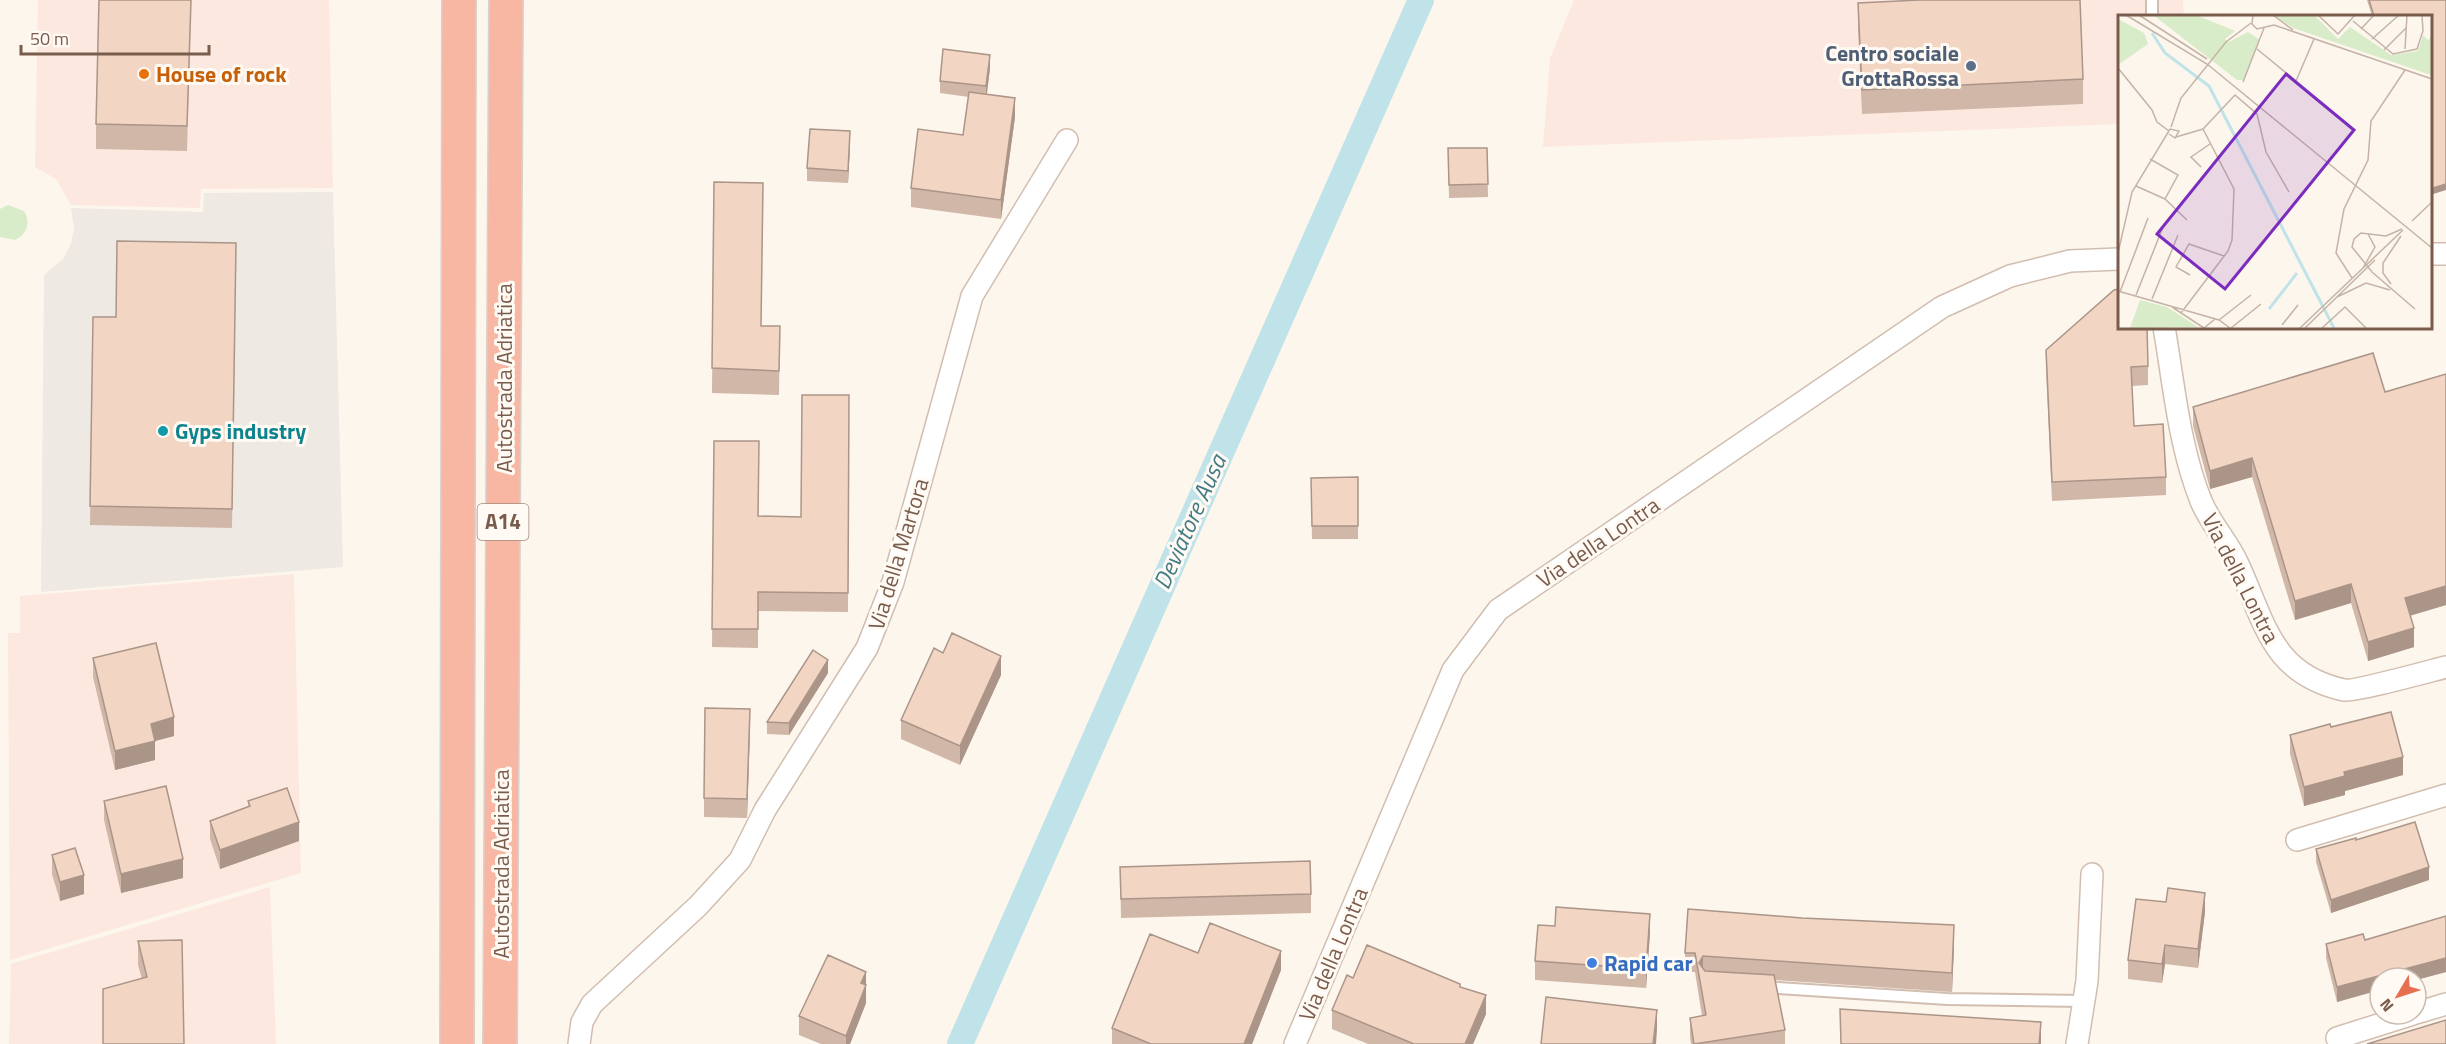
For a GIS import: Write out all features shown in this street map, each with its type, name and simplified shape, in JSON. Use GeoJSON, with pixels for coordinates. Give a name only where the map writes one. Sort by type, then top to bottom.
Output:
{"type":"FeatureCollection","features":[{"type":"Feature","properties":{"kind":"highway","name":"Autostrada Adriatica"},"geometry":{"type":"LineString","coordinates":[[457,1044],[459,0]]}},
{"type":"Feature","properties":{"kind":"highway","name":"Autostrada Adriatica"},"geometry":{"type":"LineString","coordinates":[[500,1044],[506,0]]}},
{"type":"Feature","properties":{"kind":"street","name":"Via della Martora"},"geometry":{"type":"LineString","coordinates":[[579,1044],[582,1022],[592,1004],[698,906],[740,860],[765,810],[867,648],[893,582],[972,296],[1067,140]]}},
{"type":"Feature","properties":{"kind":"street","name":"Via della Lontra"},"geometry":{"type":"LineString","coordinates":[[1295,1044],[1453,670],[1498,610],[1942,307],[2010,276],[2070,261],[2118,259]]}},
{"type":"Feature","properties":{"kind":"street","name":"Via della Lontra"},"geometry":{"type":"LineString","coordinates":[[2164,328],[2184,446],[2202,502],[2238,564],[2253,606],[2273,643],[2296,671],[2346,691],[2446,667]]}},
{"type":"Feature","properties":{"kind":"street"},"geometry":{"type":"LineString","coordinates":[[2297,840],[2446,795]]}},
{"type":"Feature","properties":{"kind":"street"},"geometry":{"type":"LineString","coordinates":[[2077,1044],[2084,1001],[2092,874]]}},
{"type":"Feature","properties":{"kind":"street"},"geometry":{"type":"LineString","coordinates":[[2428,1010],[2446,1004]]}},
{"type":"Feature","properties":{"kind":"street"},"geometry":{"type":"LineString","coordinates":[[2337,1038],[2376,1026]]}},
{"type":"Feature","properties":{"kind":"lane"},"geometry":{"type":"LineString","coordinates":[[1751,986],[1947,999],[2084,1001]]}},
{"type":"Feature","properties":{"kind":"shaded area"},"geometry":{"type":"Polygon","coordinates":[[[38,0],[329,0],[333,188],[201,189],[200,208],[71,205],[56,179],[35,167],[38,0]]]}},
{"type":"Feature","properties":{"kind":"shaded area"},"geometry":{"type":"Polygon","coordinates":[[[1574,0],[2183,0],[2184,15],[2118,15],[2118,124],[1543,147],[1550,58],[1574,0]]]}},
{"type":"Feature","properties":{"kind":"shaded area"},"geometry":{"type":"Polygon","coordinates":[[[333,192],[343,567],[41,592],[44,275],[63,259],[71,244],[74,228],[71,208],[203,212],[204,193],[333,192]]]}},
{"type":"Feature","properties":{"kind":"shaded area"},"geometry":{"type":"Polygon","coordinates":[[[294,574],[301,873],[10,960],[8,633],[20,633],[20,596],[294,574]]]}},
{"type":"Feature","properties":{"kind":"shaded area"},"geometry":{"type":"Polygon","coordinates":[[[270,887],[276,1044],[9,1044],[11,964],[270,887]]]}},
{"type":"Feature","properties":{"kind":"green space"},"geometry":{"type":"Polygon","coordinates":[[[8,205],[24,211],[27,220],[27,228],[15,240],[0,237],[0,209],[8,205]]]}},
{"type":"Feature","properties":{"kind":"building","name":"House of rock"},"geometry":{"type":"Polygon","coordinates":[[[99,0],[191,0],[187,126],[96,124],[99,0]]]}},
{"type":"Feature","properties":{"kind":"building","name":"Centro sociale GrottaRossa"},"geometry":{"type":"Polygon","coordinates":[[[1919,0],[2080,0],[2083,79],[1862,90],[1858,3],[1919,0]]]}},
{"type":"Feature","properties":{"kind":"building"},"geometry":{"type":"Polygon","coordinates":[[[2369,0],[2446,0],[2446,184],[2431,189],[2431,15],[2374,15],[2369,0]]]}},
{"type":"Feature","properties":{"kind":"building"},"geometry":{"type":"Polygon","coordinates":[[[943,49],[990,55],[986,86],[940,81],[943,49]]]}},
{"type":"Feature","properties":{"kind":"building"},"geometry":{"type":"Polygon","coordinates":[[[969,92],[1015,98],[1001,200],[911,188],[918,129],[963,135],[969,92]]]}},
{"type":"Feature","properties":{"kind":"building"},"geometry":{"type":"Polygon","coordinates":[[[810,129],[850,131],[848,171],[807,168],[810,129]]]}},
{"type":"Feature","properties":{"kind":"building"},"geometry":{"type":"Polygon","coordinates":[[[1448,148],[1487,148],[1488,184],[1449,185],[1448,148]]]}},
{"type":"Feature","properties":{"kind":"building"},"geometry":{"type":"Polygon","coordinates":[[[714,182],[763,183],[761,326],[780,326],[779,371],[712,368],[714,182]]]}},
{"type":"Feature","properties":{"kind":"building","name":"Gyps industry"},"geometry":{"type":"Polygon","coordinates":[[[117,241],[236,243],[232,509],[90,506],[93,317],[116,317],[117,241]]]}},
{"type":"Feature","properties":{"kind":"building"},"geometry":{"type":"Polygon","coordinates":[[[2118,289],[2118,328],[2147,328],[2148,366],[2131,367],[2134,426],[2163,424],[2166,477],[2052,482],[2046,350],[2114,290],[2118,289]]]}},
{"type":"Feature","properties":{"kind":"building"},"geometry":{"type":"Polygon","coordinates":[[[2373,353],[2385,392],[2446,374],[2446,586],[2405,598],[2414,628],[2368,642],[2351,584],[2295,601],[2252,458],[2210,471],[2193,407],[2373,353]]]}},
{"type":"Feature","properties":{"kind":"building"},"geometry":{"type":"Polygon","coordinates":[[[802,395],[849,395],[848,593],[758,592],[758,629],[712,629],[714,441],[759,441],[758,516],[801,517],[802,395]]]}},
{"type":"Feature","properties":{"kind":"building"},"geometry":{"type":"Polygon","coordinates":[[[1358,477],[1358,526],[1312,526],[1311,478],[1358,477]]]}},
{"type":"Feature","properties":{"kind":"building"},"geometry":{"type":"Polygon","coordinates":[[[952,633],[1001,656],[960,746],[901,720],[934,648],[943,653],[952,633]]]}},
{"type":"Feature","properties":{"kind":"building"},"geometry":{"type":"Polygon","coordinates":[[[156,643],[174,717],[151,724],[155,741],[115,751],[93,658],[156,643]]]}},
{"type":"Feature","properties":{"kind":"building"},"geometry":{"type":"Polygon","coordinates":[[[813,650],[828,660],[789,723],[767,722],[813,650]]]}},
{"type":"Feature","properties":{"kind":"building"},"geometry":{"type":"Polygon","coordinates":[[[705,708],[750,709],[747,799],[704,798],[705,708]]]}},
{"type":"Feature","properties":{"kind":"building"},"geometry":{"type":"Polygon","coordinates":[[[2391,712],[2403,757],[2344,772],[2345,776],[2304,787],[2290,735],[2330,724],[2331,727],[2391,712]]]}},
{"type":"Feature","properties":{"kind":"building"},"geometry":{"type":"Polygon","coordinates":[[[166,786],[183,859],[121,874],[104,801],[166,786]]]}},
{"type":"Feature","properties":{"kind":"building"},"geometry":{"type":"Polygon","coordinates":[[[287,788],[299,822],[220,850],[210,821],[250,806],[248,801],[287,788]]]}},
{"type":"Feature","properties":{"kind":"building"},"geometry":{"type":"Polygon","coordinates":[[[2415,822],[2429,867],[2331,900],[2316,849],[2356,838],[2356,840],[2415,822]]]}},
{"type":"Feature","properties":{"kind":"building"},"geometry":{"type":"Polygon","coordinates":[[[75,848],[84,875],[60,882],[52,855],[75,848]]]}},
{"type":"Feature","properties":{"kind":"building"},"geometry":{"type":"Polygon","coordinates":[[[1310,861],[1311,894],[1121,899],[1120,867],[1310,861]]]}},
{"type":"Feature","properties":{"kind":"building"},"geometry":{"type":"Polygon","coordinates":[[[2168,888],[2205,893],[2198,949],[2165,945],[2162,964],[2128,960],[2136,899],[2166,902],[2168,888]]]}},
{"type":"Feature","properties":{"kind":"building","name":"Rapid car"},"geometry":{"type":"Polygon","coordinates":[[[1556,907],[1650,914],[1646,969],[1535,961],[1538,925],[1555,926],[1556,907]]]}},
{"type":"Feature","properties":{"kind":"building"},"geometry":{"type":"Polygon","coordinates":[[[1688,909],[1802,918],[1954,925],[1952,973],[1703,956],[1699,963],[1705,971],[1774,975],[1785,1030],[1694,1044],[1690,1018],[1706,1015],[1695,953],[1685,953],[1688,909]]]}},
{"type":"Feature","properties":{"kind":"building"},"geometry":{"type":"Polygon","coordinates":[[[2446,916],[2446,958],[2416,966],[2368,966],[2368,979],[2337,987],[2326,944],[2363,934],[2365,940],[2446,916]]]}},
{"type":"Feature","properties":{"kind":"building"},"geometry":{"type":"Polygon","coordinates":[[[1210,923],[1281,951],[1244,1044],[1151,1044],[1112,1028],[1150,934],[1198,953],[1210,923]]]}},
{"type":"Feature","properties":{"kind":"building"},"geometry":{"type":"Polygon","coordinates":[[[182,940],[184,1044],[103,1044],[103,989],[147,977],[138,941],[182,940]]]}},
{"type":"Feature","properties":{"kind":"building"},"geometry":{"type":"Polygon","coordinates":[[[1367,945],[1460,984],[1460,987],[1486,995],[1465,1044],[1414,1044],[1332,1010],[1347,975],[1353,978],[1367,945]]]}},
{"type":"Feature","properties":{"kind":"building"},"geometry":{"type":"Polygon","coordinates":[[[828,955],[866,972],[861,983],[866,985],[846,1036],[799,1016],[828,955]]]}},
{"type":"Feature","properties":{"kind":"building"},"geometry":{"type":"Polygon","coordinates":[[[1546,997],[1657,1010],[1653,1044],[1541,1044],[1546,997]]]}},
{"type":"Feature","properties":{"kind":"building"},"geometry":{"type":"Polygon","coordinates":[[[1840,1009],[2041,1022],[2039,1044],[1841,1044],[1840,1009]]]}},
{"type":"Feature","properties":{"kind":"building"},"geometry":{"type":"Polygon","coordinates":[[[2446,1020],[2446,1044],[2367,1044],[2428,1026],[2446,1020]]]}},
{"type":"Feature","properties":{"kind":"waterway","name":"Deviatore Ausa"},"geometry":{"type":"LineString","coordinates":[[960,1044],[1421,0]]}},
{"type":"Feature","properties":{"kind":"place","name":"Centro sociale GrottaRossa"},"geometry":{"type":"Point","coordinates":[1971,66]}},
{"type":"Feature","properties":{"kind":"place","name":"House of rock"},"geometry":{"type":"Point","coordinates":[144,74]}},
{"type":"Feature","properties":{"kind":"place","name":"Gyps industry"},"geometry":{"type":"Point","coordinates":[163,431]}},
{"type":"Feature","properties":{"kind":"place","name":"Rapid car"},"geometry":{"type":"Point","coordinates":[1592,963]}}]}
